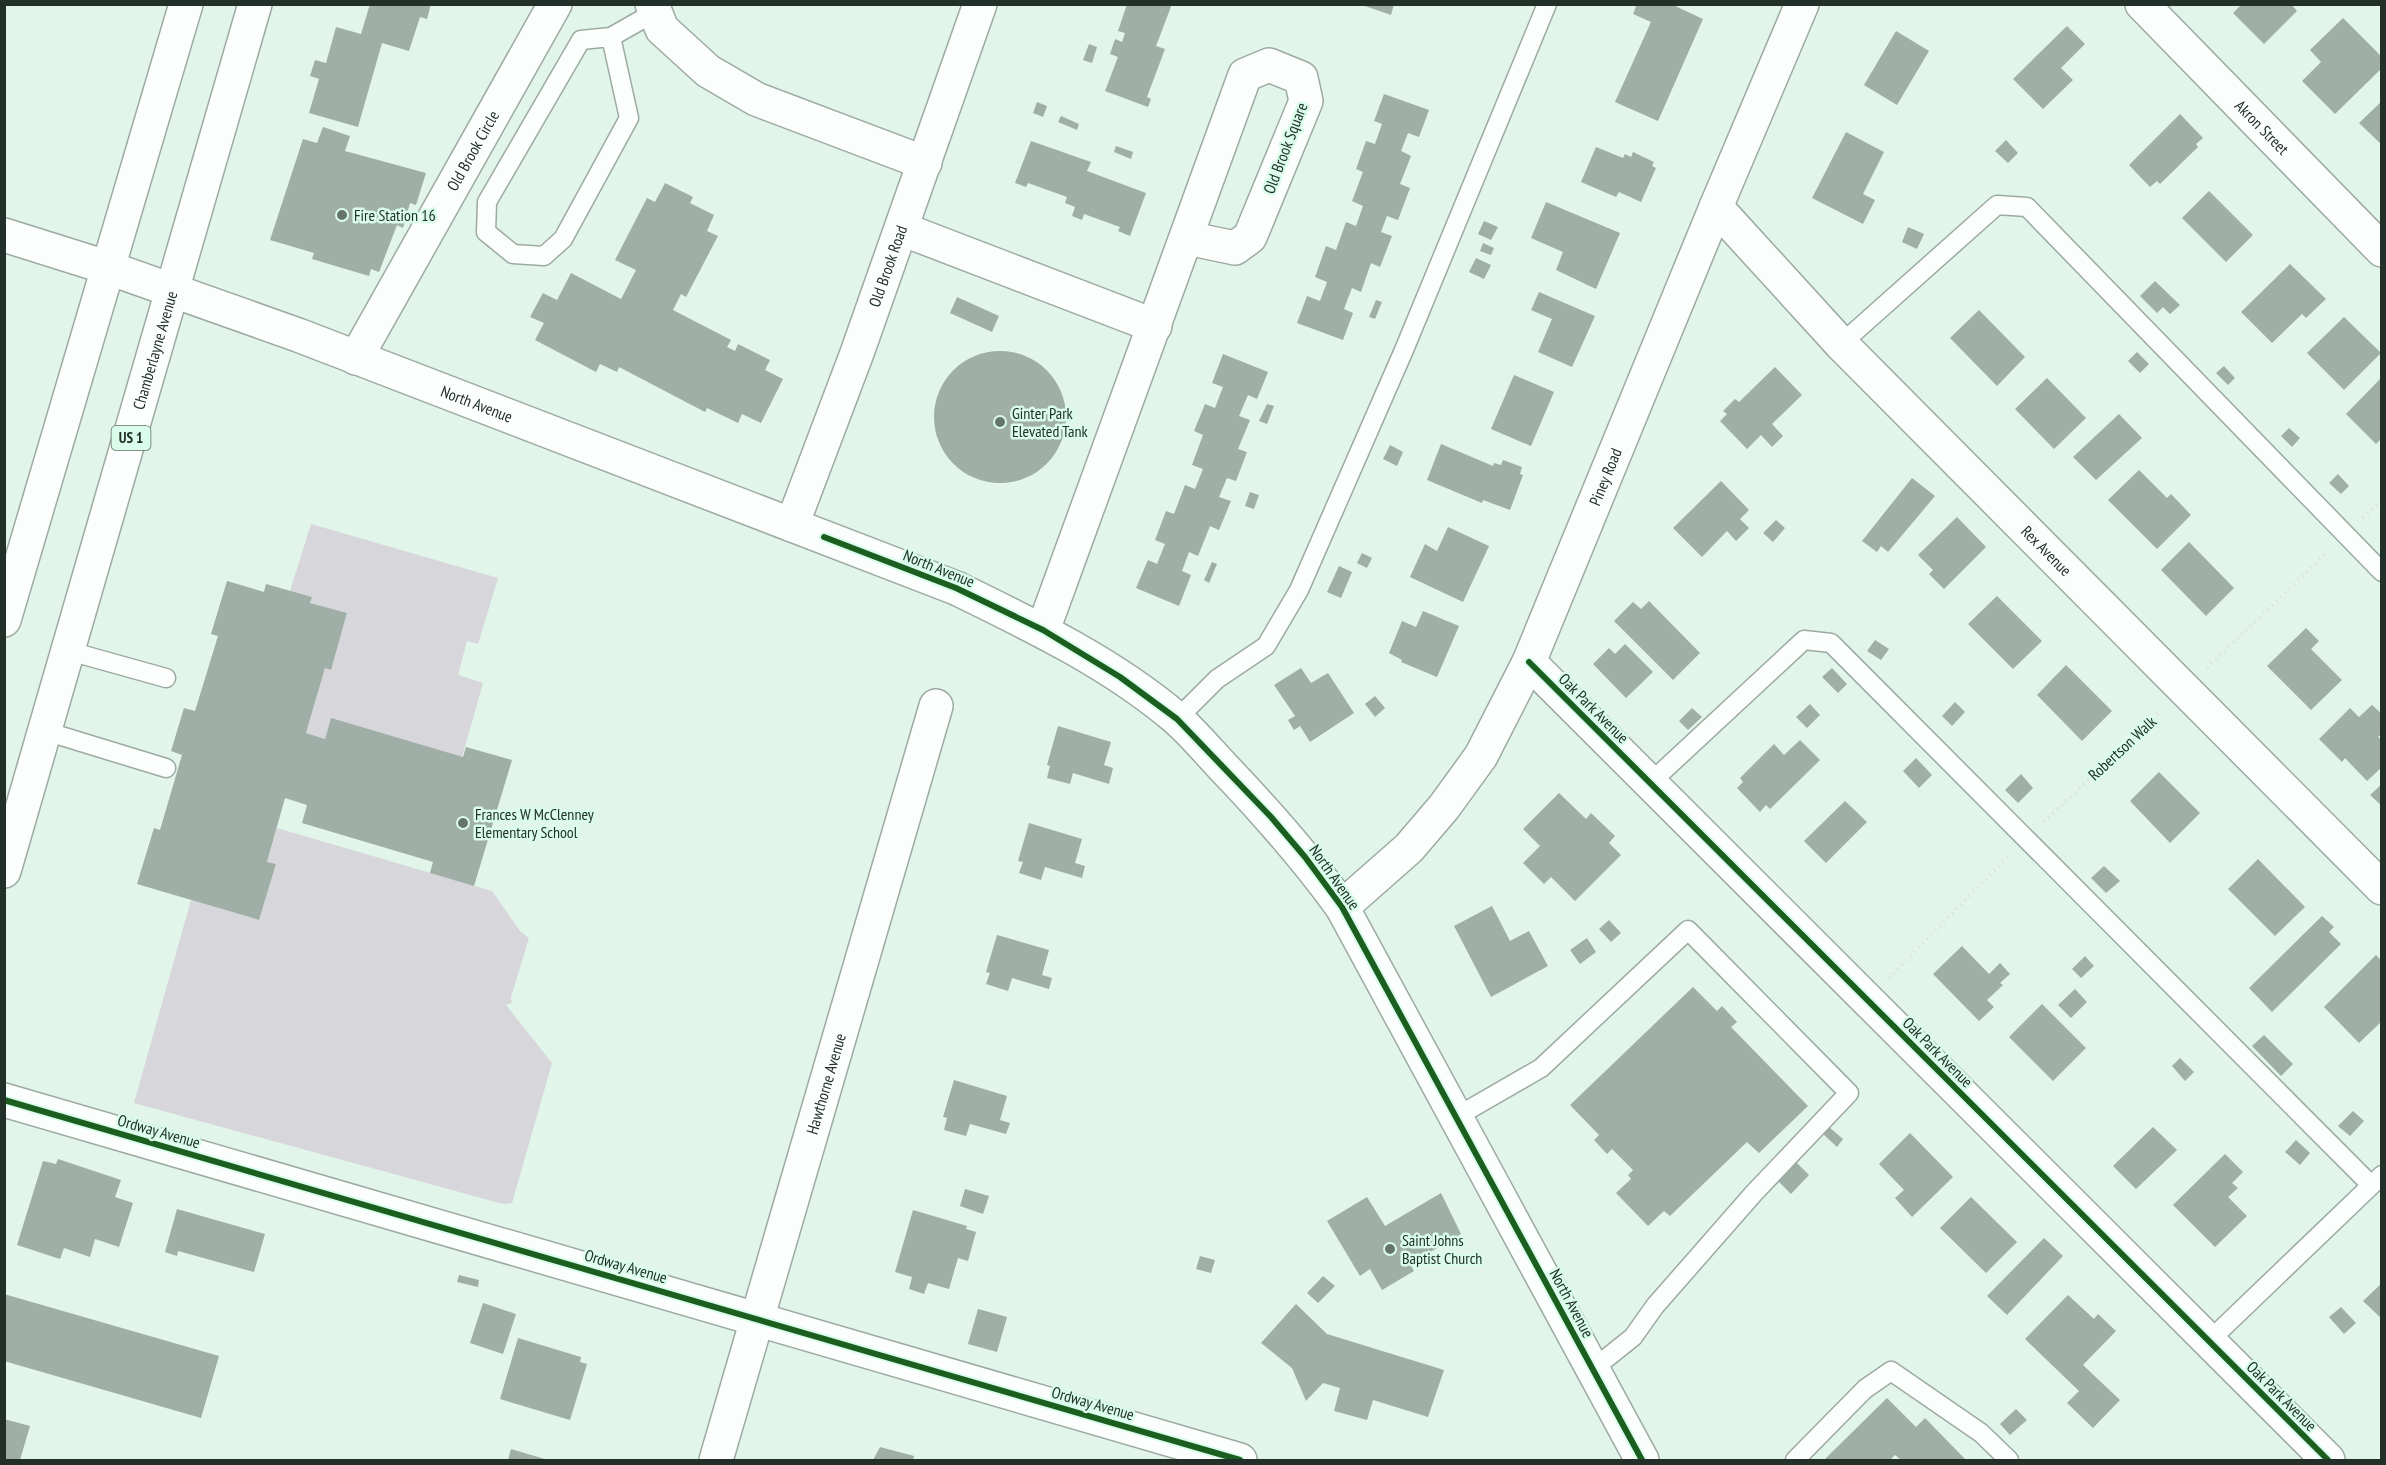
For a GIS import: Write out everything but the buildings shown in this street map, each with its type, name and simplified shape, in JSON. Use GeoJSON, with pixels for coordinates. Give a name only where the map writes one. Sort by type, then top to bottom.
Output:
{"type":"FeatureCollection","features":[{"type":"Feature","properties":{"kind":"street"},"geometry":{"type":"LineString","coordinates":[[4,620],[186,4]]}},
{"type":"Feature","properties":{"kind":"street","name":"Chamberlayne Avenue"},"geometry":{"type":"LineString","coordinates":[[4,871],[255,4]]}},
{"type":"Feature","properties":{"kind":"street","name":"Old Brook Circle"},"geometry":{"type":"LineString","coordinates":[[356,358],[555,4]]}},
{"type":"Feature","properties":{"kind":"street","name":"Old Brook Road"},"geometry":{"type":"LineString","coordinates":[[792,525],[902,228],[980,4]]}},
{"type":"Feature","properties":{"kind":"street","name":"Piney Road"},"geometry":{"type":"LineString","coordinates":[[1342,907],[1409,848],[1444,807],[1481,756],[1530,663],[1716,207],[1802,4]]}},
{"type":"Feature","properties":{"kind":"street","name":"Akron Street"},"geometry":{"type":"LineString","coordinates":[[2142,4],[2382,250]]}},
{"type":"Feature","properties":{"kind":"street"},"geometry":{"type":"LineString","coordinates":[[654,8],[662,29],[708,71],[756,99],[925,163]]}},
{"type":"Feature","properties":{"kind":"street","name":"Old Brook Square"},"geometry":{"type":"LineString","coordinates":[[1043,630],[1245,75],[1269,65],[1300,78],[1306,101],[1250,237],[1235,248],[1187,238]]}},
{"type":"Feature","properties":{"kind":"street","name":"Rex Avenue"},"geometry":{"type":"LineString","coordinates":[[1716,207],[1841,344],[2382,888]]}},
{"type":"Feature","properties":{"kind":"street"},"geometry":{"type":"LineString","coordinates":[[902,228],[1155,327]]}},
{"type":"Feature","properties":{"kind":"street","name":"North Avenue"},"geometry":{"type":"LineString","coordinates":[[4,235],[172,290],[356,358],[956,588],[1043,630],[1120,677],[1177,719],[1271,817],[1305,856],[1342,907],[1642,1461]]}},
{"type":"Feature","properties":{"kind":"street","name":"Oak Park Avenue"},"geometry":{"type":"LineString","coordinates":[[1530,663],[2328,1461]]}},
{"type":"Feature","properties":{"kind":"street","name":"Hawthorne Avenue"},"geometry":{"type":"LineString","coordinates":[[716,1461],[936,706]]}},
{"type":"Feature","properties":{"kind":"street","name":"Ordway Avenue"},"geometry":{"type":"LineString","coordinates":[[4,1100],[1240,1461]]}},
{"type":"Feature","properties":{"kind":"lane"},"geometry":{"type":"LineString","coordinates":[[1177,719],[1217,678],[1266,646],[1299,590],[1404,350],[1547,4]]}},
{"type":"Feature","properties":{"kind":"lane"},"geometry":{"type":"LineString","coordinates":[[611,36],[629,118],[563,239],[544,256],[513,254],[486,232],[487,202],[581,40],[611,36],[654,8]]}},
{"type":"Feature","properties":{"kind":"lane"},"geometry":{"type":"LineString","coordinates":[[1841,344],[1997,205],[2027,207],[2382,572]]}},
{"type":"Feature","properties":{"kind":"lane"},"geometry":{"type":"LineString","coordinates":[[1650,783],[1804,640],[1831,643],[2026,839],[2376,1180],[2208,1342]]}},
{"type":"Feature","properties":{"kind":"lane"},"geometry":{"type":"LineString","coordinates":[[69,651],[166,678]]}},
{"type":"Feature","properties":{"kind":"lane"},"geometry":{"type":"LineString","coordinates":[[45,731],[166,768]]}},
{"type":"Feature","properties":{"kind":"lane"},"geometry":{"type":"LineString","coordinates":[[1456,1116],[1541,1068],[1688,930],[1849,1093],[1754,1192],[1655,1306],[1633,1336],[1593,1369]]}},
{"type":"Feature","properties":{"kind":"lane"},"geometry":{"type":"LineString","coordinates":[[1795,1461],[1865,1389],[1891,1371],[1982,1433],[2009,1461]]}},
{"type":"Feature","properties":{"kind":"shaded area"},"geometry":{"type":"Polygon","coordinates":[[[311,524],[498,578],[478,644],[467,641],[458,675],[483,683],[462,757],[331,719],[325,739],[306,733],[325,668],[331,669],[347,614],[310,603],[312,597],[290,591],[311,524]]]}},
{"type":"Feature","properties":{"kind":"shaded area"},"geometry":{"type":"Polygon","coordinates":[[[277,828],[492,891],[520,931],[529,938],[511,997],[512,1003],[506,1005],[552,1063],[512,1203],[503,1204],[134,1103],[191,900],[259,920],[276,864],[267,862],[277,828]]]}},
{"type":"Feature","properties":{"kind":"cycle path"},"geometry":{"type":"LineString","coordinates":[[824,537],[956,588],[1043,630],[1120,677],[1177,719],[1271,817],[1305,857],[1342,907],[1642,1460]]}},
{"type":"Feature","properties":{"kind":"cycle path"},"geometry":{"type":"LineString","coordinates":[[1529,662],[2328,1460]]}},
{"type":"Feature","properties":{"kind":"cycle path"},"geometry":{"type":"LineString","coordinates":[[4,1100],[1240,1460]]}},
{"type":"Feature","properties":{"kind":"place","name":"Fire Station 16"},"geometry":{"type":"Point","coordinates":[342,215]}},
{"type":"Feature","properties":{"kind":"place","name":"Ginter Park Elevated Tank"},"geometry":{"type":"Point","coordinates":[1000,422]}},
{"type":"Feature","properties":{"kind":"place","name":"Frances W McClenney Elementary School"},"geometry":{"type":"Point","coordinates":[463,823]}},
{"type":"Feature","properties":{"kind":"place","name":"Saint Johns Baptist Church"},"geometry":{"type":"Point","coordinates":[1390,1249]}}]}
